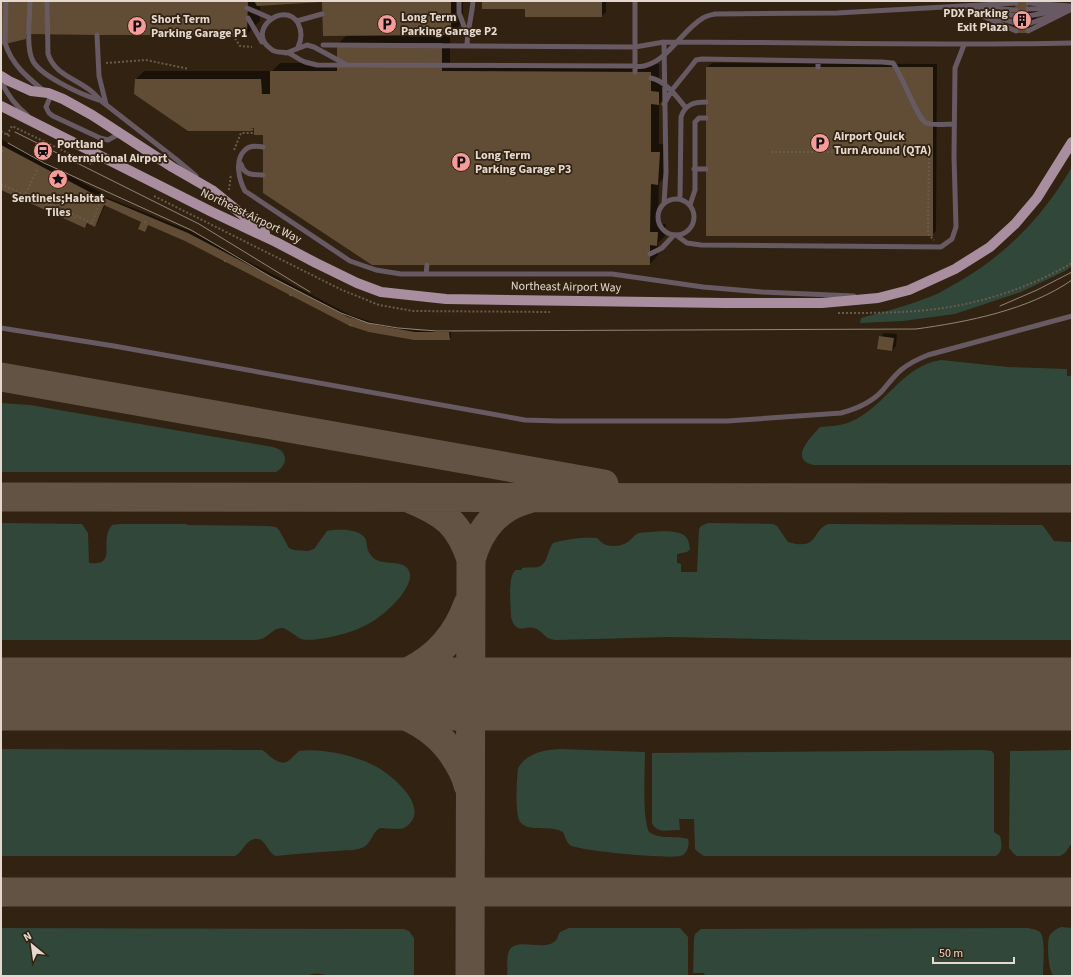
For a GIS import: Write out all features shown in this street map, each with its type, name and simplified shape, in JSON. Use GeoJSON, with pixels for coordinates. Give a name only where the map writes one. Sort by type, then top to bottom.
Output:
{"type":"FeatureCollection","features":[{"type":"Feature","properties":{"kind":"main road"},"geometry":{"type":"LineString","coordinates":[[1,76],[31,91],[49,94],[63,99],[92,115],[172,167],[212,190],[276,242]]}},
{"type":"Feature","properties":{"kind":"main road","name":"Northeast Airport Way"},"geometry":{"type":"LineString","coordinates":[[1,106],[357,283],[381,292],[446,299],[822,303],[878,298],[909,290],[924,284],[955,269],[990,247],[1015,224],[1037,198],[1072,142]]}},
{"type":"Feature","properties":{"kind":"lane"},"geometry":{"type":"LineString","coordinates":[[6,1],[5,43],[7,50],[24,76],[49,94],[46,107],[49,113],[100,138],[108,140],[121,133]]}},
{"type":"Feature","properties":{"kind":"lane"},"geometry":{"type":"LineString","coordinates":[[30,1],[29,44],[31,59],[34,65],[47,75],[86,96],[100,100]]}},
{"type":"Feature","properties":{"kind":"lane"},"geometry":{"type":"LineString","coordinates":[[47,1],[47,43],[50,61],[57,70],[91,91],[100,100],[177,160],[212,190]]}},
{"type":"Feature","properties":{"kind":"lane"},"geometry":{"type":"LineString","coordinates":[[458,1],[458,13],[467,34]]}},
{"type":"Feature","properties":{"kind":"lane"},"geometry":{"type":"LineString","coordinates":[[467,46],[467,34],[473,1]]}},
{"type":"Feature","properties":{"kind":"lane"},"geometry":{"type":"LineString","coordinates":[[635,1],[635,72]]}},
{"type":"Feature","properties":{"kind":"lane"},"geometry":{"type":"LineString","coordinates":[[959,6],[970,1]]}},
{"type":"Feature","properties":{"kind":"lane"},"geometry":{"type":"LineString","coordinates":[[959,6],[974,1]]}},
{"type":"Feature","properties":{"kind":"lane"},"geometry":{"type":"LineString","coordinates":[[959,6],[985,1]]}},
{"type":"Feature","properties":{"kind":"lane"},"geometry":{"type":"LineString","coordinates":[[1053,1],[1072,6]]}},
{"type":"Feature","properties":{"kind":"lane"},"geometry":{"type":"LineString","coordinates":[[1064,1],[1072,6]]}},
{"type":"Feature","properties":{"kind":"lane"},"geometry":{"type":"LineString","coordinates":[[1068,1],[1072,6]]}},
{"type":"Feature","properties":{"kind":"lane"},"geometry":{"type":"LineString","coordinates":[[298,47],[300,43],[300,28],[296,20],[290,16],[284,14],[274,15],[263,27],[263,39],[270,49],[276,52],[288,53],[305,62],[317,65],[645,66],[653,63],[667,53],[682,35],[704,17],[715,14],[838,13],[1016,3]]}},
{"type":"Feature","properties":{"kind":"lane"},"geometry":{"type":"LineString","coordinates":[[1028,3],[1072,6]]}},
{"type":"Feature","properties":{"kind":"lane"},"geometry":{"type":"LineString","coordinates":[[959,6],[1016,10]]}},
{"type":"Feature","properties":{"kind":"lane"},"geometry":{"type":"LineString","coordinates":[[959,6],[1016,16]]}},
{"type":"Feature","properties":{"kind":"lane"},"geometry":{"type":"LineString","coordinates":[[959,6],[1016,23]]}},
{"type":"Feature","properties":{"kind":"lane"},"geometry":{"type":"LineString","coordinates":[[959,6],[1016,31]]}},
{"type":"Feature","properties":{"kind":"lane"},"geometry":{"type":"LineString","coordinates":[[1028,9],[1072,6]]}},
{"type":"Feature","properties":{"kind":"lane"},"geometry":{"type":"LineString","coordinates":[[1028,16],[1072,6]]}},
{"type":"Feature","properties":{"kind":"lane"},"geometry":{"type":"LineString","coordinates":[[1028,24],[1072,6]]}},
{"type":"Feature","properties":{"kind":"lane"},"geometry":{"type":"LineString","coordinates":[[1028,31],[1072,6]]}},
{"type":"Feature","properties":{"kind":"lane"},"geometry":{"type":"LineString","coordinates":[[248,8],[270,18]]}},
{"type":"Feature","properties":{"kind":"lane"},"geometry":{"type":"LineString","coordinates":[[248,18],[265,47],[270,51],[283,53],[289,53],[298,48],[299,44],[301,31],[297,21],[290,15],[283,14],[274,16],[270,18],[264,26],[262,32],[263,39],[271,50],[283,53],[288,53],[298,47],[307,45],[314,46],[348,65]]}},
{"type":"Feature","properties":{"kind":"lane"},"geometry":{"type":"LineString","coordinates":[[297,21],[322,14]]}},
{"type":"Feature","properties":{"kind":"lane"},"geometry":{"type":"LineString","coordinates":[[97,36],[99,76],[106,104]]}},
{"type":"Feature","properties":{"kind":"lane"},"geometry":{"type":"LineString","coordinates":[[664,42],[666,172],[664,203]]}},
{"type":"Feature","properties":{"kind":"lane"},"geometry":{"type":"LineString","coordinates":[[323,45],[635,47],[664,42],[900,43],[964,45],[1072,43]]}},
{"type":"Feature","properties":{"kind":"lane"},"geometry":{"type":"LineString","coordinates":[[690,205],[680,199],[671,199],[664,203],[660,208],[658,219],[663,230],[675,235],[687,243],[701,245],[940,246],[952,239],[956,227],[954,124],[955,68],[964,45]]}},
{"type":"Feature","properties":{"kind":"lane"},"geometry":{"type":"LineString","coordinates":[[664,104],[672,90],[696,60],[882,62],[893,64],[899,71],[918,114],[926,122],[936,124],[954,124]]}},
{"type":"Feature","properties":{"kind":"lane"},"geometry":{"type":"LineString","coordinates":[[818,61],[818,67]]}},
{"type":"Feature","properties":{"kind":"lane"},"geometry":{"type":"LineString","coordinates":[[651,78],[660,80],[666,85],[686,108]]}},
{"type":"Feature","properties":{"kind":"lane"},"geometry":{"type":"LineString","coordinates":[[1,81],[13,103],[36,123]]}},
{"type":"Feature","properties":{"kind":"lane"},"geometry":{"type":"LineString","coordinates":[[680,199],[681,117],[686,108],[693,103],[706,102]]}},
{"type":"Feature","properties":{"kind":"lane"},"geometry":{"type":"LineString","coordinates":[[650,254],[662,248],[675,235],[687,232],[693,222],[694,216],[690,205],[695,190],[694,122],[699,118],[706,118]]}},
{"type":"Feature","properties":{"kind":"lane"},"geometry":{"type":"LineString","coordinates":[[263,175],[251,175],[242,168],[240,161],[245,151],[254,147],[263,147],[249,147],[245,150],[241,155],[239,161],[239,176],[245,191],[350,261],[376,270],[401,274],[612,274],[703,287],[878,298]]}},
{"type":"Feature","properties":{"kind":"lane"},"geometry":{"type":"LineString","coordinates":[[694,169],[706,168]]}},
{"type":"Feature","properties":{"kind":"lane"},"geometry":{"type":"LineString","coordinates":[[426,274],[427,265]]}},
{"type":"Feature","properties":{"kind":"lane"},"geometry":{"type":"LineString","coordinates":[[1,328],[114,346],[525,420],[721,421],[831,414],[851,411],[874,399],[900,370],[918,359],[1072,316]]}},
{"type":"Feature","properties":{"kind":"path"},"geometry":{"type":"LineString","coordinates":[[234,35],[240,46],[252,47]]}},
{"type":"Feature","properties":{"kind":"path"},"geometry":{"type":"LineString","coordinates":[[98,64],[146,60],[188,69]]}},
{"type":"Feature","properties":{"kind":"path"},"geometry":{"type":"LineString","coordinates":[[7,135],[12,126],[95,166]]}},
{"type":"Feature","properties":{"kind":"path"},"geometry":{"type":"LineString","coordinates":[[1,132],[11,137]]}},
{"type":"Feature","properties":{"kind":"path"},"geometry":{"type":"LineString","coordinates":[[771,152],[929,152],[928,234],[940,246]]}},
{"type":"Feature","properties":{"kind":"path"},"geometry":{"type":"LineString","coordinates":[[37,170],[26,193],[37,196],[83,217],[92,223],[102,200],[106,202]]}},
{"type":"Feature","properties":{"kind":"path"},"geometry":{"type":"LineString","coordinates":[[1,184],[75,218]]}},
{"type":"Feature","properties":{"kind":"path"},"geometry":{"type":"LineString","coordinates":[[151,194],[342,290],[379,305],[413,312],[556,312]]}},
{"type":"Feature","properties":{"kind":"path"},"geometry":{"type":"LineString","coordinates":[[96,202],[100,204]]}},
{"type":"Feature","properties":{"kind":"path"},"geometry":{"type":"LineString","coordinates":[[224,262],[226,258]]}},
{"type":"Feature","properties":{"kind":"path"},"geometry":{"type":"LineString","coordinates":[[835,313],[889,313],[936,309],[971,303],[1010,292],[1072,263]]}},
{"type":"Feature","properties":{"kind":"path"},"geometry":{"type":"LineString","coordinates":[[290,296],[292,292]]}},
{"type":"Feature","properties":{"kind":"path"},"geometry":{"type":"LineString","coordinates":[[350,326],[351,322]]}},
{"type":"Feature","properties":{"kind":"green space"},"geometry":{"type":"Polygon","coordinates":[[[1072,167],[1072,266],[1065,271],[1021,292],[955,314],[903,321],[860,323],[861,318],[910,304],[939,293],[994,258],[1024,232],[1037,217],[1061,185],[1072,167]]]}},
{"type":"Feature","properties":{"kind":"green space"},"geometry":{"type":"Polygon","coordinates":[[[941,360],[1008,367],[1067,369],[1067,376],[1072,376],[1072,465],[813,465],[806,462],[802,458],[804,447],[820,427],[843,424],[863,415],[915,370],[927,364],[941,360]]]}},
{"type":"Feature","properties":{"kind":"green space"},"geometry":{"type":"Polygon","coordinates":[[[1,403],[30,405],[273,447],[282,452],[285,462],[276,472],[1,472],[1,403]]]}},
{"type":"Feature","properties":{"kind":"green space"},"geometry":{"type":"Polygon","coordinates":[[[1,523],[82,524],[88,533],[89,563],[98,563],[103,561],[106,557],[108,531],[112,525],[119,524],[187,524],[276,527],[289,548],[308,551],[314,549],[327,531],[348,530],[359,533],[363,536],[366,540],[369,552],[374,559],[403,565],[408,568],[410,580],[401,596],[393,605],[376,619],[348,633],[326,638],[304,640],[288,630],[279,628],[257,640],[1,640],[1,523]]]}},
{"type":"Feature","properties":{"kind":"green space"},"geometry":{"type":"Polygon","coordinates":[[[708,523],[773,524],[777,526],[788,542],[798,544],[810,542],[823,527],[828,524],[1042,525],[1054,541],[1072,542],[1072,640],[812,640],[670,637],[556,640],[546,637],[537,629],[530,627],[520,628],[513,623],[511,617],[510,584],[513,573],[516,570],[522,570],[522,568],[538,567],[544,563],[553,543],[563,540],[597,538],[604,544],[615,546],[623,545],[639,533],[664,531],[677,532],[687,538],[690,549],[687,552],[677,554],[677,563],[681,564],[681,572],[697,572],[699,529],[701,526],[708,523]]]}},
{"type":"Feature","properties":{"kind":"green space"},"geometry":{"type":"Polygon","coordinates":[[[1,749],[262,750],[277,761],[284,763],[290,760],[299,751],[308,750],[329,752],[360,759],[383,771],[404,789],[413,804],[415,812],[413,819],[404,828],[380,828],[375,832],[367,845],[354,850],[276,856],[270,852],[261,840],[254,839],[248,842],[235,856],[1,856],[1,749]]]}},
{"type":"Feature","properties":{"kind":"green space"},"geometry":{"type":"Polygon","coordinates":[[[560,749],[645,752],[645,816],[649,832],[663,837],[688,839],[689,841],[686,852],[680,856],[672,857],[589,850],[570,845],[563,832],[560,830],[530,827],[521,823],[517,813],[518,768],[526,759],[536,753],[560,749]]]}},
{"type":"Feature","properties":{"kind":"green space"},"geometry":{"type":"Polygon","coordinates":[[[1072,750],[1072,843],[1065,853],[1060,856],[1017,856],[1009,848],[1010,751],[1072,750]]]}},
{"type":"Feature","properties":{"kind":"green space"},"geometry":{"type":"Polygon","coordinates":[[[992,751],[994,754],[994,832],[1000,836],[1001,845],[1001,850],[996,856],[704,856],[695,849],[694,819],[679,819],[680,830],[660,830],[657,829],[652,823],[652,753],[992,751]]]}},
{"type":"Feature","properties":{"kind":"green space"},"geometry":{"type":"Polygon","coordinates":[[[1061,927],[1072,928],[1072,976],[1053,975],[1050,968],[1048,940],[1054,931],[1061,927]]]}},
{"type":"Feature","properties":{"kind":"green space"},"geometry":{"type":"Polygon","coordinates":[[[1,928],[404,929],[409,931],[414,938],[414,976],[331,976],[316,974],[308,976],[1,976],[1,928]]]}},
{"type":"Feature","properties":{"kind":"green space"},"geometry":{"type":"Polygon","coordinates":[[[569,928],[680,928],[688,937],[688,976],[507,976],[508,954],[513,947],[524,944],[551,944],[557,939],[560,932],[569,928]]]}},
{"type":"Feature","properties":{"kind":"green space"},"geometry":{"type":"Polygon","coordinates":[[[1028,928],[1040,932],[1042,935],[1044,946],[1043,976],[705,976],[704,973],[693,973],[694,938],[695,934],[701,929],[1028,928]]]}},
{"type":"Feature","properties":{"kind":"building","name":"Short Term Parking Garage P1"},"geometry":{"type":"Polygon","coordinates":[[[1,1],[248,1],[247,35],[26,34],[26,39],[1,45],[1,1]]]}},
{"type":"Feature","properties":{"kind":"building","name":"Long Term Parking Garage P2"},"geometry":{"type":"Polygon","coordinates":[[[254,1],[451,1],[451,35],[323,36],[322,2],[257,6],[254,1]]]}},
{"type":"Feature","properties":{"kind":"building"},"geometry":{"type":"Polygon","coordinates":[[[482,1],[602,1],[602,17],[525,17],[525,9],[482,9],[482,1]]]}},
{"type":"Feature","properties":{"kind":"building","name":"PDX Parking Exit Plaza"},"geometry":{"type":"Polygon","coordinates":[[[1015,1],[1028,1],[1028,33],[1016,33],[1015,1]]]}},
{"type":"Feature","properties":{"kind":"building","name":"Long Term Parking Garage P3"},"geometry":{"type":"Polygon","coordinates":[[[337,43],[442,43],[442,71],[651,72],[651,91],[659,92],[659,105],[651,104],[651,152],[660,152],[658,185],[651,184],[650,232],[658,232],[657,246],[650,245],[650,265],[372,265],[263,193],[263,135],[254,135],[254,128],[251,128],[251,131],[188,131],[134,94],[135,79],[261,79],[262,94],[270,94],[270,71],[337,71],[337,43]]]}},
{"type":"Feature","properties":{"kind":"building","name":"Airport Quick Turn Around (QTA)"},"geometry":{"type":"Polygon","coordinates":[[[706,67],[933,67],[933,236],[706,236],[706,67]]]}},
{"type":"Feature","properties":{"kind":"building"},"geometry":{"type":"Polygon","coordinates":[[[1,145],[99,197],[188,233],[348,317],[376,325],[415,332],[449,332],[450,340],[414,340],[369,332],[350,326],[185,241],[148,225],[145,232],[138,229],[141,222],[104,205],[95,227],[87,223],[85,228],[1,190],[1,145]]]}},
{"type":"Feature","properties":{"kind":"building"},"geometry":{"type":"Polygon","coordinates":[[[879,336],[894,338],[892,351],[877,349],[879,336]]]}},
{"type":"Feature","properties":{"kind":"taxiway"},"geometry":{"type":"LineString","coordinates":[[1,377],[604,484]]}},
{"type":"Feature","properties":{"kind":"taxiway"},"geometry":{"type":"LineString","coordinates":[[1,497],[1072,498]]}},
{"type":"Feature","properties":{"kind":"taxiway"},"geometry":{"type":"LineString","coordinates":[[411,499],[433,509],[449,521],[456,528],[471,559],[470,976]]}},
{"type":"Feature","properties":{"kind":"taxiway"},"geometry":{"type":"LineString","coordinates":[[471,559],[479,538],[491,521],[508,508],[529,499]]}},
{"type":"Feature","properties":{"kind":"taxiway"},"geometry":{"type":"LineString","coordinates":[[468,604],[457,628],[443,646],[427,660],[409,671],[389,679],[367,685],[320,694],[391,710],[423,725],[437,736],[456,758],[468,785]]}},
{"type":"Feature","properties":{"kind":"taxiway"},"geometry":{"type":"LineString","coordinates":[[1,892],[1072,892]]}},
{"type":"Feature","properties":{"kind":"runway"},"geometry":{"type":"LineString","coordinates":[[1,694],[1072,694]]}},
{"type":"Feature","properties":{"kind":"tram line"},"geometry":{"type":"LineString","coordinates":[[15,132],[199,224],[310,292]]}},
{"type":"Feature","properties":{"kind":"tram line"},"geometry":{"type":"LineString","coordinates":[[8,143],[44,163],[191,230],[271,277],[341,313],[368,323],[398,328],[437,331],[916,329],[956,323],[1017,307],[1037,299],[1072,280]]}},
{"type":"Feature","properties":{"kind":"tram line"},"geometry":{"type":"LineString","coordinates":[[1000,306],[1037,290],[1072,272]]}},
{"type":"Feature","properties":{"kind":"place","name":"PDX Parking Exit Plaza"},"geometry":{"type":"Point","coordinates":[1022,20]}},
{"type":"Feature","properties":{"kind":"place","name":"Long Term Parking Garage P2"},"geometry":{"type":"Point","coordinates":[387,24]}},
{"type":"Feature","properties":{"kind":"place","name":"Short Term Parking Garage P1"},"geometry":{"type":"Point","coordinates":[137,26]}},
{"type":"Feature","properties":{"kind":"place","name":"Airport Quick Turn Around (QTA)"},"geometry":{"type":"Point","coordinates":[820,143]}},
{"type":"Feature","properties":{"kind":"place","name":"Portland International Airport"},"geometry":{"type":"Point","coordinates":[43,151]}},
{"type":"Feature","properties":{"kind":"place","name":"Long Term Parking Garage P3"},"geometry":{"type":"Point","coordinates":[461,162]}},
{"type":"Feature","properties":{"kind":"place","name":"Sentinels;Habitat Tiles"},"geometry":{"type":"Point","coordinates":[58,179]}}]}
